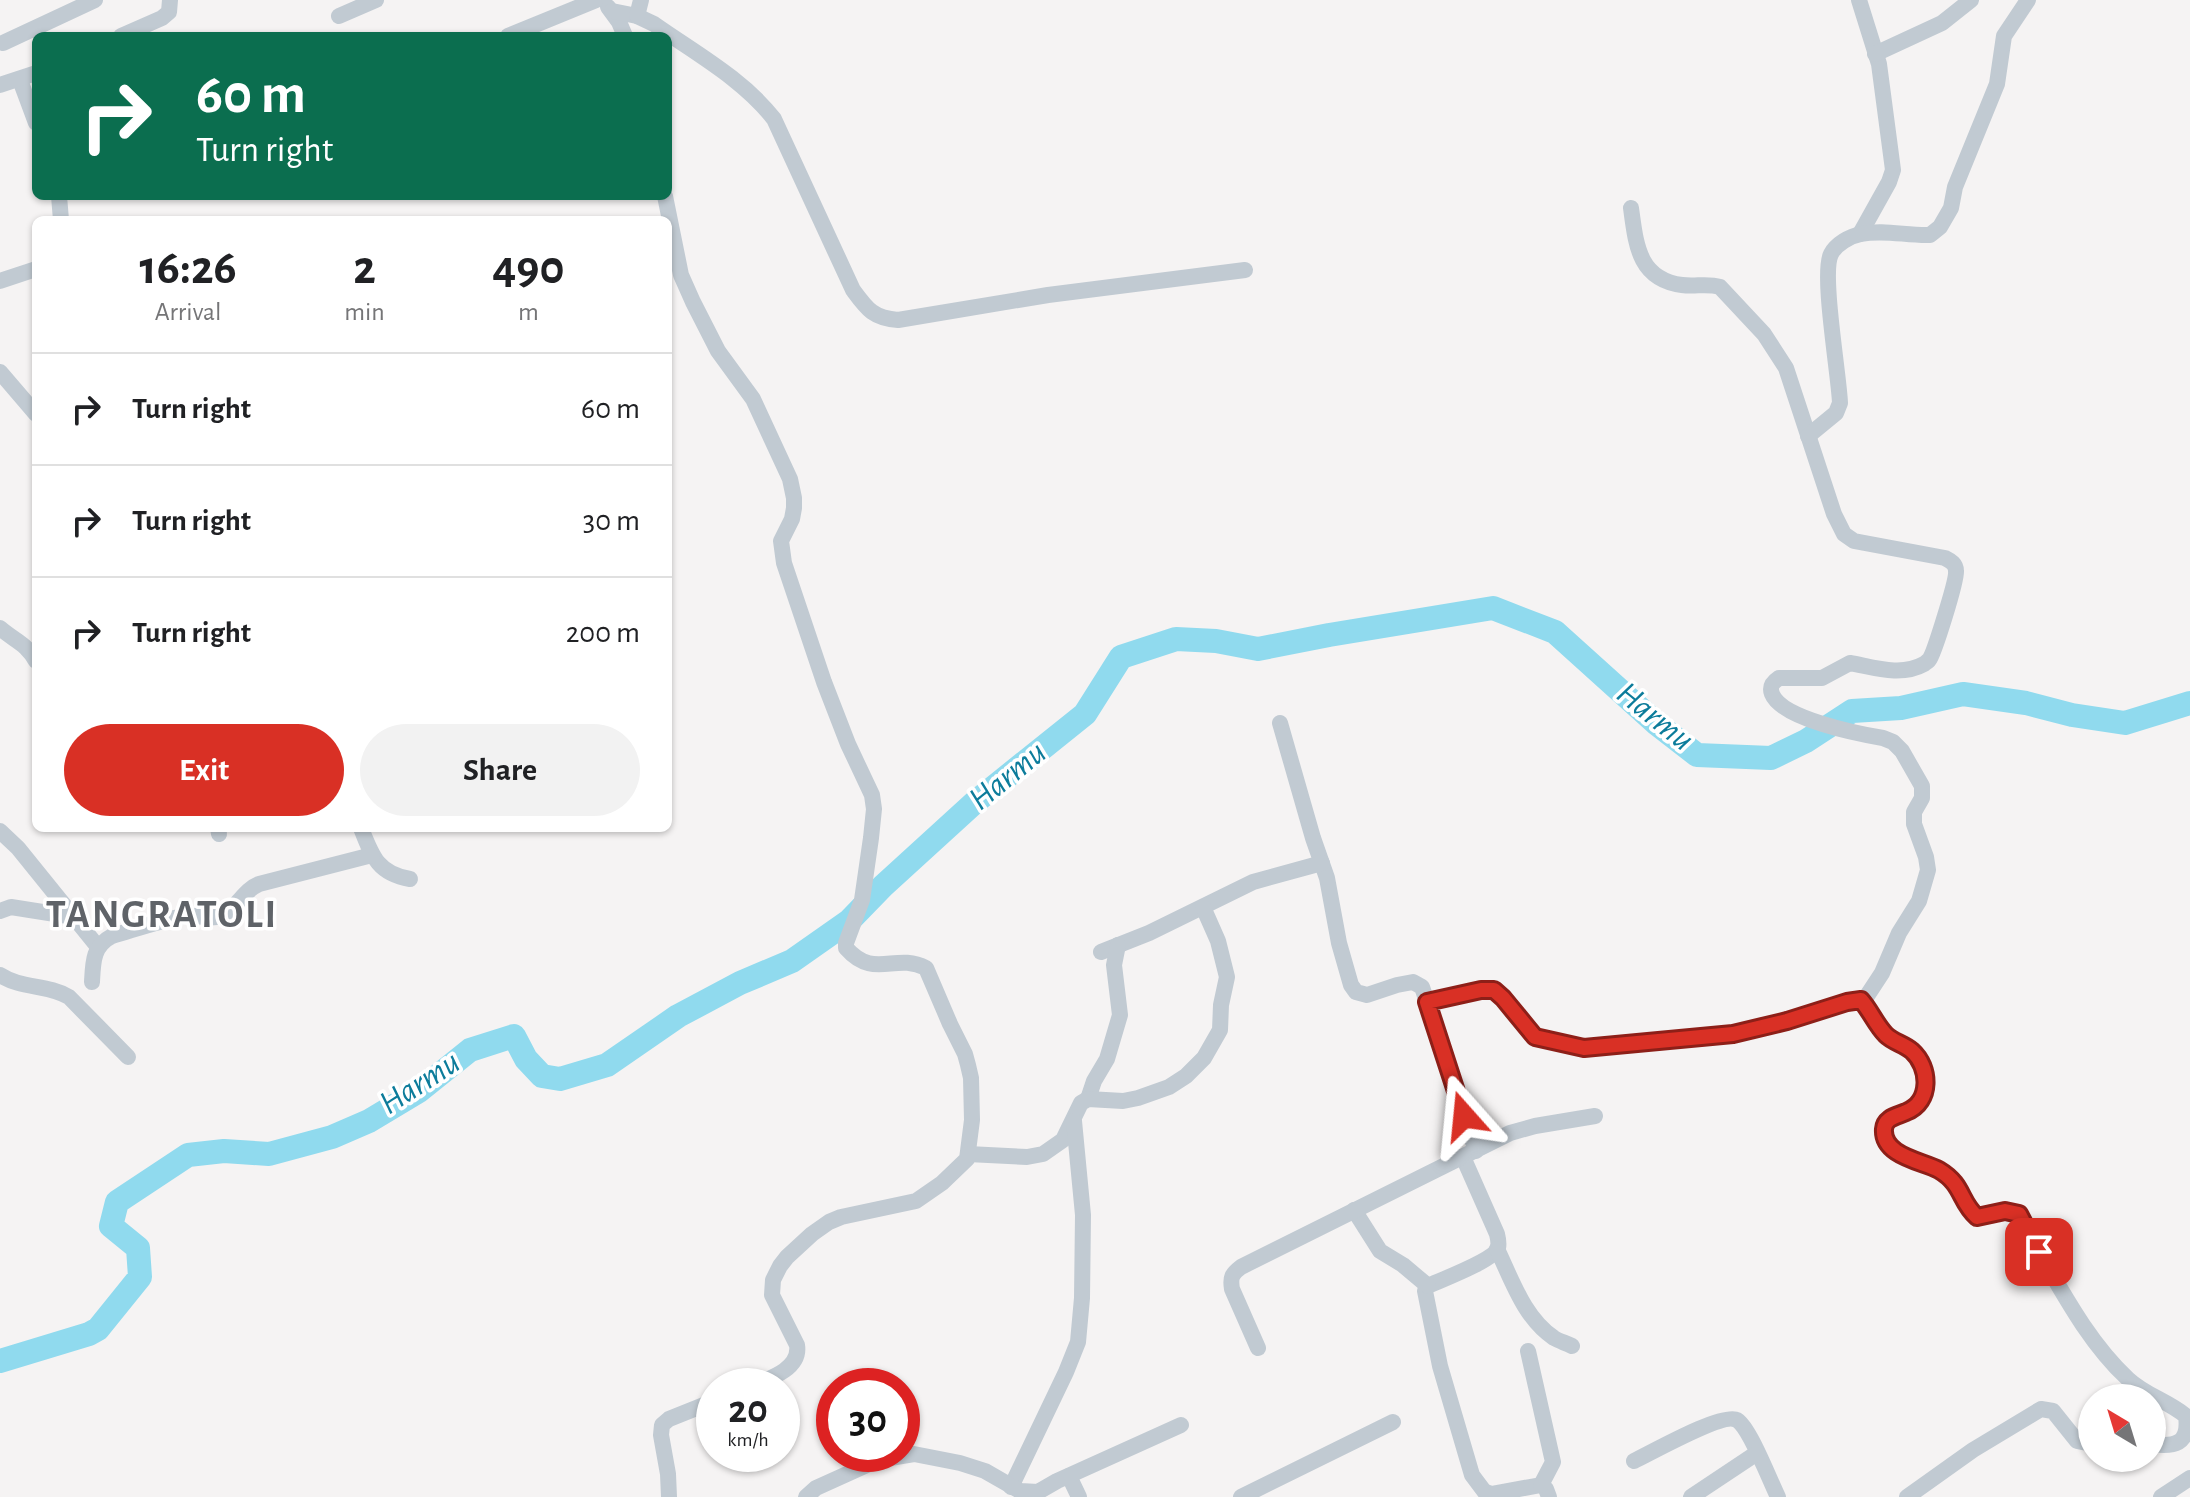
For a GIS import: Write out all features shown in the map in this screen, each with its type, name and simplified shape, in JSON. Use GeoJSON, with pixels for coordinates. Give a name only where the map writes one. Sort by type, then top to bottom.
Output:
{"type":"FeatureCollection","features":[{"type":"Feature","properties":{"kind":"street"},"geometry":{"type":"LineString","coordinates":[[3,43],[95,0]]}},
{"type":"Feature","properties":{"kind":"street"},"geometry":{"type":"LineString","coordinates":[[130,32],[162,18],[169,12],[170,0]]}},
{"type":"Feature","properties":{"kind":"street"},"geometry":{"type":"LineString","coordinates":[[339,16],[376,0]]}},
{"type":"Feature","properties":{"kind":"street"},"geometry":{"type":"LineString","coordinates":[[1859,0],[1885,103],[1893,170],[1860,234]]}},
{"type":"Feature","properties":{"kind":"street"},"geometry":{"type":"LineString","coordinates":[[1875,54],[1942,23],[1971,0]]}},
{"type":"Feature","properties":{"kind":"street"},"geometry":{"type":"LineString","coordinates":[[1808,436],[1836,413],[1840,403],[1828,279],[1830,255],[1838,245],[1860,234],[1930,235],[1940,227],[1951,208],[1955,187],[2000,76],[2004,36],[2028,0]]}},
{"type":"Feature","properties":{"kind":"street"},"geometry":{"type":"LineString","coordinates":[[603,4],[622,32]]}},
{"type":"Feature","properties":{"kind":"street"},"geometry":{"type":"LineString","coordinates":[[520,32],[603,4],[639,8],[665,32]]}},
{"type":"Feature","properties":{"kind":"street"},"geometry":{"type":"LineString","coordinates":[[672,37],[764,105],[774,119],[853,290],[865,307],[881,319],[898,320],[1048,295],[1245,270]]}},
{"type":"Feature","properties":{"kind":"street"},"geometry":{"type":"LineString","coordinates":[[0,85],[28,77],[32,100]]}},
{"type":"Feature","properties":{"kind":"street"},"geometry":{"type":"LineString","coordinates":[[1631,208],[1636,244],[1640,256],[1653,274],[1682,285],[1720,287],[1764,334],[1786,368],[1834,514],[1848,538],[1948,559],[1957,573],[1926,663],[1895,670],[1850,663],[1822,678],[1779,678],[1774,681],[1771,690],[1784,706],[1815,722],[1883,738],[1897,745],[1918,776],[1923,792],[1914,816],[1917,836],[1926,857],[1928,870],[1925,884],[1882,973],[1863,1002]]}},
{"type":"Feature","properties":{"kind":"street"},"geometry":{"type":"LineString","coordinates":[[672,231],[681,275],[693,302],[718,351],[753,399],[790,479],[794,508],[781,541],[784,563],[824,682],[872,795],[874,809],[862,900],[846,948],[867,964],[924,966],[965,1054],[971,1078],[972,1120],[966,1161],[916,1201],[829,1222],[787,1257],[774,1276],[772,1295],[797,1345],[797,1357],[786,1368]]}},
{"type":"Feature","properties":{"kind":"street"},"geometry":{"type":"LineString","coordinates":[[0,281],[32,270]]}},
{"type":"Feature","properties":{"kind":"street"},"geometry":{"type":"LineString","coordinates":[[0,372],[32,409]]}},
{"type":"Feature","properties":{"kind":"street"},"geometry":{"type":"LineString","coordinates":[[0,628],[11,637],[30,641]]}},
{"type":"Feature","properties":{"kind":"street"},"geometry":{"type":"LineString","coordinates":[[1280,723],[1327,878],[1339,943],[1351,985],[1356,992],[1367,995],[1413,982],[1422,987],[1469,1154],[1497,1234],[1499,1245],[1488,1258],[1428,1286],[1425,1291],[1440,1366],[1472,1475],[1484,1491],[1491,1494],[1545,1491],[1553,1462],[1528,1351]]}},
{"type":"Feature","properties":{"kind":"street"},"geometry":{"type":"LineString","coordinates":[[0,831],[18,848],[98,947]]}},
{"type":"Feature","properties":{"kind":"street"},"geometry":{"type":"LineString","coordinates":[[363,832],[382,869],[395,877],[410,879]]}},
{"type":"Feature","properties":{"kind":"street"},"geometry":{"type":"LineString","coordinates":[[92,982],[93,958],[103,941],[112,936],[184,916],[219,917],[250,888],[259,884],[372,855]]}},
{"type":"Feature","properties":{"kind":"street"},"geometry":{"type":"LineString","coordinates":[[1101,952],[1149,933],[1253,882],[1322,863]]}},
{"type":"Feature","properties":{"kind":"street"},"geometry":{"type":"LineString","coordinates":[[0,911],[11,907],[74,917]]}},
{"type":"Feature","properties":{"kind":"street"},"geometry":{"type":"LineString","coordinates":[[968,1154],[1037,1157],[1063,1140],[1081,1103],[1088,1099],[1123,1101],[1169,1087],[1204,1058],[1218,1036],[1227,977],[1218,941],[1203,907]]}},
{"type":"Feature","properties":{"kind":"street"},"geometry":{"type":"LineString","coordinates":[[1088,1099],[1107,1059],[1120,1015],[1114,965],[1118,945]]}},
{"type":"Feature","properties":{"kind":"street"},"geometry":{"type":"LineString","coordinates":[[0,975],[69,997],[128,1057]]}},
{"type":"Feature","properties":{"kind":"street"},"geometry":{"type":"LineString","coordinates":[[1427,1002],[1494,990],[1535,1037],[1584,1048],[1733,1034],[1847,1002],[1863,1002],[1886,1035],[1910,1049],[1923,1066],[1924,1095],[1915,1107],[1889,1119],[1884,1128],[1892,1149],[1898,1155],[1934,1168],[1951,1178],[1977,1217],[2005,1211],[2019,1214],[2078,1318],[2134,1384]]}},
{"type":"Feature","properties":{"kind":"street"},"geometry":{"type":"LineString","coordinates":[[1258,1348],[1232,1289],[1232,1274],[1241,1267],[1510,1133],[1595,1116]]}},
{"type":"Feature","properties":{"kind":"street"},"geometry":{"type":"LineString","coordinates":[[1011,1487],[1078,1342],[1083,1215],[1074,1121]]}},
{"type":"Feature","properties":{"kind":"street"},"geometry":{"type":"LineString","coordinates":[[1354,1210],[1380,1251],[1428,1286]]}},
{"type":"Feature","properties":{"kind":"street"},"geometry":{"type":"LineString","coordinates":[[1497,1249],[1521,1300],[1536,1321],[1554,1338],[1572,1346]]}},
{"type":"Feature","properties":{"kind":"street"},"geometry":{"type":"LineString","coordinates":[[2166,1404],[2183,1413],[2189,1421],[2185,1440],[2178,1444],[2166,1444]]}},
{"type":"Feature","properties":{"kind":"street"},"geometry":{"type":"LineString","coordinates":[[669,1497],[662,1425],[696,1408]]}},
{"type":"Feature","properties":{"kind":"street"},"geometry":{"type":"LineString","coordinates":[[1907,1497],[1973,1450],[2041,1409],[2053,1411],[2078,1441]]}},
{"type":"Feature","properties":{"kind":"street"},"geometry":{"type":"LineString","coordinates":[[1634,1461],[1714,1422],[1730,1418],[1742,1425],[1778,1497]]}},
{"type":"Feature","properties":{"kind":"street"},"geometry":{"type":"LineString","coordinates":[[1241,1497],[1393,1422]]}},
{"type":"Feature","properties":{"kind":"street"},"geometry":{"type":"LineString","coordinates":[[806,1497],[816,1488],[878,1460],[914,1454],[960,1463],[985,1471],[1020,1491],[1038,1492],[1181,1425]]}},
{"type":"Feature","properties":{"kind":"street"},"geometry":{"type":"LineString","coordinates":[[1691,1497],[1757,1453]]}},
{"type":"Feature","properties":{"kind":"street"},"geometry":{"type":"LineString","coordinates":[[1468,1497],[1472,1475]]}},
{"type":"Feature","properties":{"kind":"street"},"geometry":{"type":"LineString","coordinates":[[1069,1476],[1079,1497]]}},
{"type":"Feature","properties":{"kind":"street"},"geometry":{"type":"LineString","coordinates":[[2161,1497],[2190,1478]]}},
{"type":"Feature","properties":{"kind":"waterway","name":"Harmu"},"geometry":{"type":"LineString","coordinates":[[0,1361],[98,1329],[140,1277],[138,1248],[111,1226],[117,1202],[188,1155],[224,1151],[269,1154],[332,1137],[369,1121],[419,1091],[470,1050],[514,1036],[526,1059],[542,1076],[560,1079],[607,1065],[678,1016],[740,983],[792,961],[849,921],[974,803],[1085,714],[1121,657],[1176,639],[1216,641],[1258,649],[1493,608],[1555,632],[1657,724],[1697,755],[1771,758],[1806,741],[1852,711],[1901,708],[1963,694],[2125,723],[2190,703]]}},
{"type":"Feature","properties":{"kind":"district","name":"TANGRATOLI"},"geometry":{"type":"Point","coordinates":[162,915]}},
{"type":"Feature","properties":{"kind":"route"},"geometry":{"type":"LineString","coordinates":[[1464,1116],[1427,1002],[1494,990],[1535,1037],[1584,1048],[1733,1034],[1861,1000],[1886,1035],[1910,1049],[1923,1066],[1924,1095],[1910,1111],[1889,1119],[1884,1128],[1892,1149],[1898,1155],[1934,1168],[1951,1178],[1977,1217],[2005,1211],[2019,1214],[2039,1252]]}}]}
